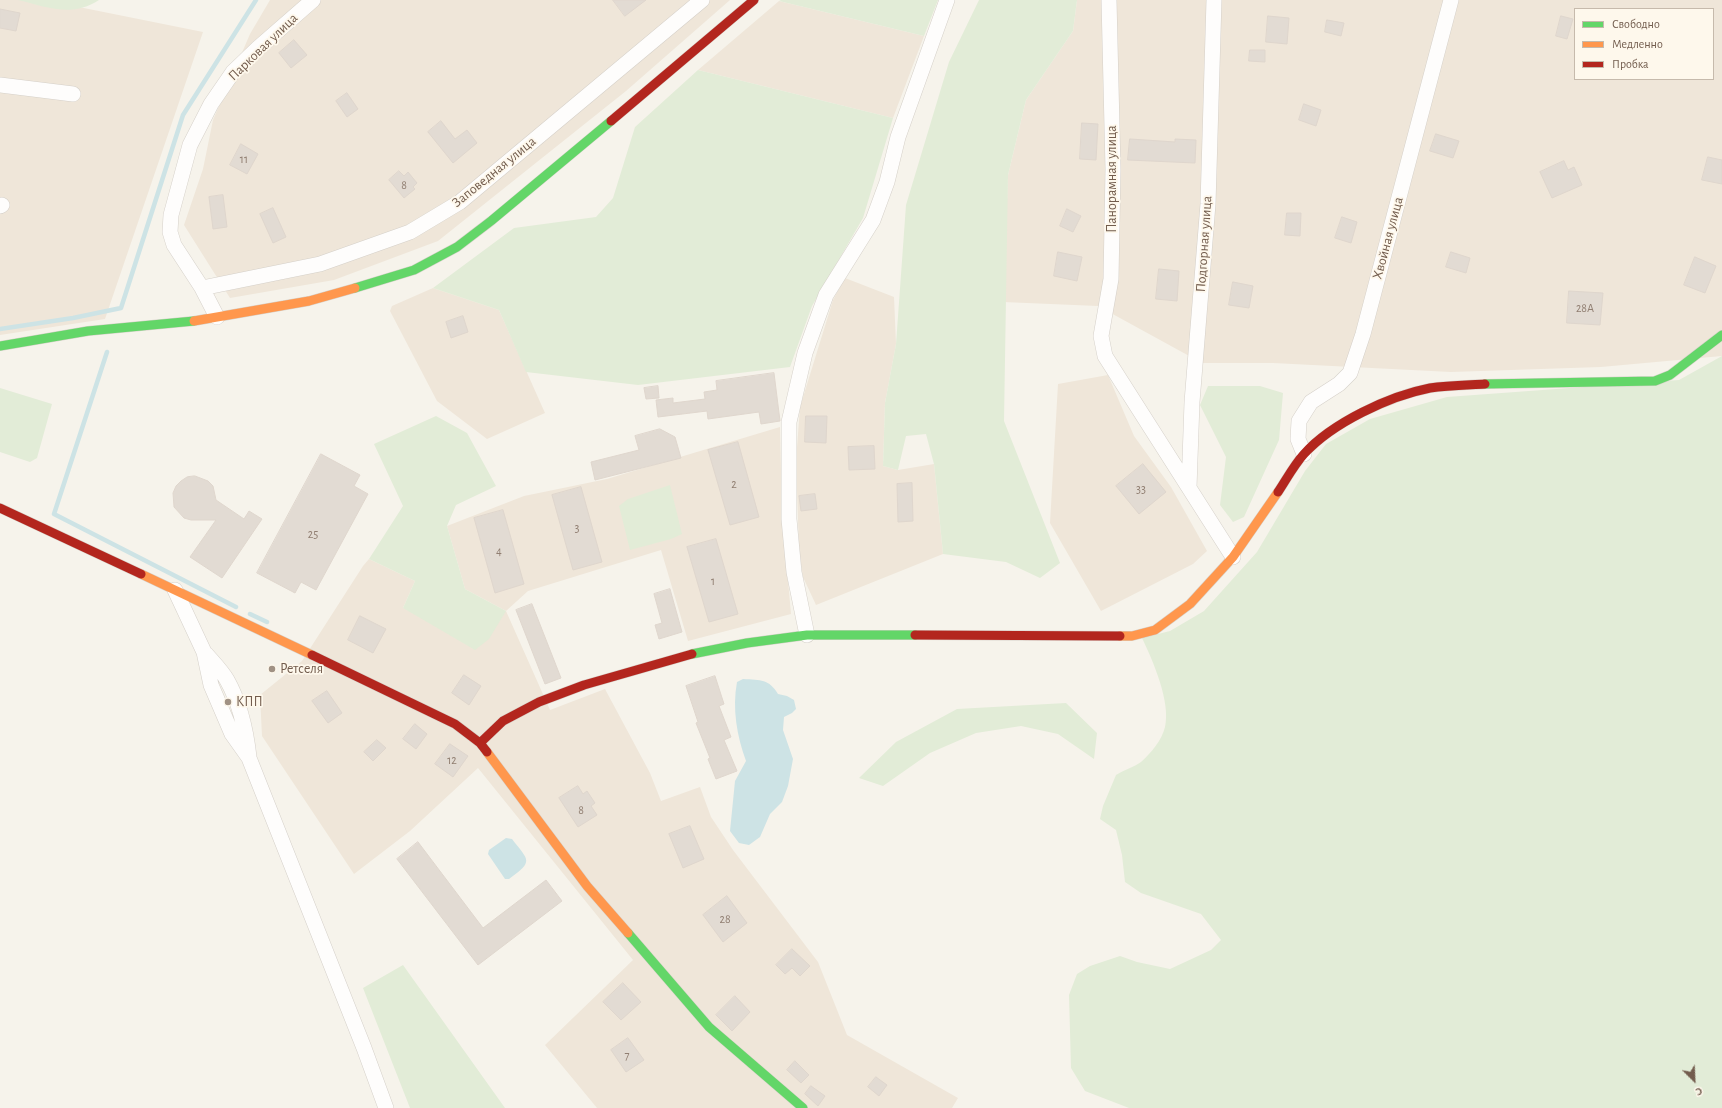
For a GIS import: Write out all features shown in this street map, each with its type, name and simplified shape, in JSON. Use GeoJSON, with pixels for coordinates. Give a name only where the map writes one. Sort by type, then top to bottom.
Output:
{"type":"FeatureCollection","features":[{"type":"Feature","properties":{"kind":"street","name":"Парковая улица"},"geometry":{"type":"LineString","coordinates":[[217,316],[202,288],[174,245],[170,232],[171,215],[190,145],[211,104],[233,72],[313,0]]}},
{"type":"Feature","properties":{"kind":"street","name":"Заповедная улица"},"geometry":{"type":"LineString","coordinates":[[202,288],[320,264],[410,232],[460,202],[702,0]]}},
{"type":"Feature","properties":{"kind":"street"},"geometry":{"type":"LineString","coordinates":[[0,346],[88,332],[181,323],[309,301],[414,270],[457,247],[497,216],[754,0]]}},
{"type":"Feature","properties":{"kind":"street"},"geometry":{"type":"LineString","coordinates":[[807,635],[794,572],[789,519],[789,422],[805,352],[826,295],[873,220],[887,182],[898,137],[947,0]]}},
{"type":"Feature","properties":{"kind":"street","name":"Панорамная улица"},"geometry":{"type":"LineString","coordinates":[[1109,0],[1113,169],[1111,279],[1101,336],[1105,356],[1189,488]]}},
{"type":"Feature","properties":{"kind":"street","name":"Подгорная улица"},"geometry":{"type":"LineString","coordinates":[[1189,488],[1192,402],[1208,204],[1214,0]]}},
{"type":"Feature","properties":{"kind":"street","name":"Хвойная улица"},"geometry":{"type":"LineString","coordinates":[[1304,454],[1298,439],[1299,421],[1312,402],[1339,384],[1350,373],[1363,334],[1451,0]]}},
{"type":"Feature","properties":{"kind":"street"},"geometry":{"type":"LineString","coordinates":[[0,85],[73,94]]}},
{"type":"Feature","properties":{"kind":"street"},"geometry":{"type":"LineString","coordinates":[[480,744],[503,721],[539,702],[584,685],[687,656],[747,643],[807,635],[1132,636],[1155,630],[1190,604],[1233,557],[1304,454],[1326,435],[1356,415],[1390,400],[1430,388],[1501,383],[1595,383],[1655,381],[1670,375],[1722,335]]}},
{"type":"Feature","properties":{"kind":"street"},"geometry":{"type":"LineString","coordinates":[[1189,488],[1233,557]]}},
{"type":"Feature","properties":{"kind":"street"},"geometry":{"type":"LineString","coordinates":[[0,508],[455,724],[480,744],[587,886],[709,1027],[803,1108]]}},
{"type":"Feature","properties":{"kind":"street"},"geometry":{"type":"LineString","coordinates":[[175,590],[204,652],[211,684],[232,734],[249,758],[362,1041],[386,1108]]}},
{"type":"Feature","properties":{"kind":"shaded area"},"geometry":{"type":"Polygon","coordinates":[[[0,0],[44,0],[203,32],[105,319],[0,335],[0,0]]]}},
{"type":"Feature","properties":{"kind":"shaded area"},"geometry":{"type":"Polygon","coordinates":[[[270,0],[730,0],[626,91],[438,241],[334,280],[230,298],[184,225],[203,169],[213,120],[250,34],[270,0]]]}},
{"type":"Feature","properties":{"kind":"shaded area"},"geometry":{"type":"Polygon","coordinates":[[[1077,0],[1722,0],[1722,356],[1601,367],[1451,372],[1273,363],[1202,363],[1098,306],[1003,302],[1008,175],[1026,100],[1073,31],[1077,0]]]}},
{"type":"Feature","properties":{"kind":"shaded area"},"geometry":{"type":"Polygon","coordinates":[[[779,1],[924,36],[893,118],[698,70],[779,1]]]}},
{"type":"Feature","properties":{"kind":"shaded area"},"geometry":{"type":"Polygon","coordinates":[[[845,278],[894,297],[896,344],[885,403],[883,466],[898,470],[934,464],[943,554],[816,605],[803,577],[799,550],[796,461],[800,407],[833,300],[845,278]]]}},
{"type":"Feature","properties":{"kind":"shaded area"},"geometry":{"type":"Polygon","coordinates":[[[433,288],[499,310],[545,413],[487,439],[437,401],[390,311],[392,306],[433,288]]]}},
{"type":"Feature","properties":{"kind":"shaded area"},"geometry":{"type":"Polygon","coordinates":[[[1108,375],[1134,436],[1171,487],[1207,551],[1193,564],[1101,611],[1050,523],[1058,384],[1108,375]]]}},
{"type":"Feature","properties":{"kind":"shaded area"},"geometry":{"type":"Polygon","coordinates":[[[780,427],[782,513],[791,614],[688,641],[661,550],[528,591],[506,611],[465,589],[447,526],[524,496],[607,479],[780,427]]]}},
{"type":"Feature","properties":{"kind":"shaded area"},"geometry":{"type":"Polygon","coordinates":[[[369,559],[415,581],[403,608],[506,611],[550,710],[605,689],[650,773],[661,801],[700,787],[711,817],[733,850],[818,962],[847,1035],[958,1098],[952,1108],[597,1108],[545,1045],[633,960],[478,768],[410,831],[354,874],[262,736],[260,695],[302,661],[369,559]]]}},
{"type":"Feature","properties":{"kind":"shaded area"},"geometry":{"type":"Polygon","coordinates":[[[743,679],[760,680],[768,683],[778,694],[787,696],[794,700],[796,709],[784,717],[783,730],[793,759],[788,786],[782,802],[770,814],[760,837],[749,845],[739,843],[730,831],[735,781],[746,761],[740,742],[735,712],[737,682],[743,679]]]}},
{"type":"Feature","properties":{"kind":"shaded area"},"geometry":{"type":"Polygon","coordinates":[[[506,838],[512,839],[526,860],[522,868],[509,879],[505,879],[488,854],[489,850],[506,838]]]}},
{"type":"Feature","properties":{"kind":"green space"},"geometry":{"type":"Polygon","coordinates":[[[18,0],[99,0],[79,9],[69,10],[49,8],[18,0]]]}},
{"type":"Feature","properties":{"kind":"green space"},"geometry":{"type":"Polygon","coordinates":[[[938,0],[924,36],[779,1],[938,0]]]}},
{"type":"Feature","properties":{"kind":"green space"},"geometry":{"type":"Polygon","coordinates":[[[979,0],[1077,0],[1073,31],[1026,100],[1008,175],[1004,421],[1060,563],[1040,578],[1006,562],[943,554],[934,464],[926,434],[906,436],[898,470],[883,466],[885,403],[896,344],[906,205],[949,62],[979,0]]]}},
{"type":"Feature","properties":{"kind":"green space"},"geometry":{"type":"Polygon","coordinates":[[[698,70],[893,118],[863,218],[812,306],[790,367],[638,385],[526,372],[499,310],[433,288],[514,228],[596,217],[613,198],[635,127],[698,70]]]}},
{"type":"Feature","properties":{"kind":"green space"},"geometry":{"type":"Polygon","coordinates":[[[1722,356],[1722,1108],[1129,1108],[1085,1091],[1071,1068],[1069,995],[1077,974],[1090,966],[1120,956],[1137,962],[1170,969],[1211,950],[1221,940],[1201,914],[1141,893],[1125,882],[1122,855],[1116,830],[1100,819],[1103,806],[1116,775],[1141,762],[1159,741],[1164,732],[1166,717],[1163,694],[1156,670],[1142,638],[1170,631],[1204,611],[1257,552],[1305,471],[1326,444],[1370,419],[1447,397],[1679,380],[1722,356]]]}},
{"type":"Feature","properties":{"kind":"green space"},"geometry":{"type":"Polygon","coordinates":[[[1208,386],[1260,386],[1283,393],[1279,440],[1244,517],[1233,522],[1220,505],[1226,457],[1200,405],[1208,386]]]}},
{"type":"Feature","properties":{"kind":"green space"},"geometry":{"type":"Polygon","coordinates":[[[0,388],[52,404],[37,458],[30,462],[0,452],[0,388]]]}},
{"type":"Feature","properties":{"kind":"green space"},"geometry":{"type":"Polygon","coordinates":[[[436,416],[467,433],[496,486],[456,505],[447,526],[465,589],[506,611],[489,639],[475,650],[403,608],[415,581],[369,559],[403,506],[374,444],[436,416]]]}},
{"type":"Feature","properties":{"kind":"green space"},"geometry":{"type":"Polygon","coordinates":[[[670,485],[682,534],[671,539],[630,550],[619,506],[628,499],[670,485]]]}},
{"type":"Feature","properties":{"kind":"green space"},"geometry":{"type":"Polygon","coordinates":[[[1066,703],[1097,733],[1094,759],[1058,734],[1021,726],[976,733],[930,753],[883,786],[859,778],[896,742],[957,709],[1066,703]]]}},
{"type":"Feature","properties":{"kind":"green space"},"geometry":{"type":"Polygon","coordinates":[[[403,965],[505,1108],[410,1108],[363,988],[403,965]]]}},
{"type":"Feature","properties":{"kind":"building"},"geometry":{"type":"Polygon","coordinates":[[[613,0],[646,0],[625,16],[613,0]]]}},
{"type":"Feature","properties":{"kind":"building"},"geometry":{"type":"Polygon","coordinates":[[[0,9],[20,13],[16,31],[0,28],[0,9]]]}},
{"type":"Feature","properties":{"kind":"building"},"geometry":{"type":"Polygon","coordinates":[[[1268,16],[1289,18],[1287,44],[1266,42],[1268,16]]]}},
{"type":"Feature","properties":{"kind":"building"},"geometry":{"type":"Polygon","coordinates":[[[1561,16],[1573,19],[1567,39],[1556,36],[1561,16]]]}},
{"type":"Feature","properties":{"kind":"building"},"geometry":{"type":"Polygon","coordinates":[[[1327,20],[1344,23],[1341,36],[1325,32],[1327,20]]]}},
{"type":"Feature","properties":{"kind":"building"},"geometry":{"type":"Polygon","coordinates":[[[294,40],[307,55],[291,68],[279,53],[294,40]]]}},
{"type":"Feature","properties":{"kind":"building"},"geometry":{"type":"Polygon","coordinates":[[[1250,50],[1265,50],[1265,62],[1249,61],[1250,50]]]}},
{"type":"Feature","properties":{"kind":"building"},"geometry":{"type":"Polygon","coordinates":[[[347,93],[358,109],[347,117],[336,101],[347,93]]]}},
{"type":"Feature","properties":{"kind":"building"},"geometry":{"type":"Polygon","coordinates":[[[1304,104],[1321,110],[1316,126],[1299,120],[1304,104]]]}},
{"type":"Feature","properties":{"kind":"building"},"geometry":{"type":"Polygon","coordinates":[[[441,121],[455,139],[467,130],[477,143],[453,163],[428,132],[441,121]]]}},
{"type":"Feature","properties":{"kind":"building"},"geometry":{"type":"Polygon","coordinates":[[[1082,123],[1098,124],[1096,160],[1080,159],[1082,123]]]}},
{"type":"Feature","properties":{"kind":"building"},"geometry":{"type":"Polygon","coordinates":[[[1436,134],[1459,141],[1453,158],[1430,151],[1436,134]]]}},
{"type":"Feature","properties":{"kind":"building"},"geometry":{"type":"Polygon","coordinates":[[[1130,139],[1175,142],[1175,139],[1196,140],[1195,163],[1128,160],[1130,139]]]}},
{"type":"Feature","properties":{"kind":"building"},"geometry":{"type":"Polygon","coordinates":[[[241,144],[258,154],[247,174],[230,165],[241,144]]]}},
{"type":"Feature","properties":{"kind":"building"},"geometry":{"type":"Polygon","coordinates":[[[1708,157],[1722,160],[1722,184],[1702,180],[1708,157]]]}},
{"type":"Feature","properties":{"kind":"building"},"geometry":{"type":"Polygon","coordinates":[[[1564,161],[1568,170],[1574,167],[1582,185],[1552,198],[1540,172],[1564,161]]]}},
{"type":"Feature","properties":{"kind":"building"},"geometry":{"type":"Polygon","coordinates":[[[399,171],[404,176],[408,172],[417,183],[413,187],[415,189],[404,198],[389,180],[399,171]]]}},
{"type":"Feature","properties":{"kind":"building"},"geometry":{"type":"Polygon","coordinates":[[[223,195],[227,227],[213,229],[209,197],[223,195]]]}},
{"type":"Feature","properties":{"kind":"building"},"geometry":{"type":"Polygon","coordinates":[[[273,208],[286,237],[273,243],[260,214],[273,208]]]}},
{"type":"Feature","properties":{"kind":"building"},"geometry":{"type":"Polygon","coordinates":[[[1067,209],[1081,216],[1073,232],[1060,226],[1067,209]]]}},
{"type":"Feature","properties":{"kind":"building"},"geometry":{"type":"Polygon","coordinates":[[[1287,213],[1301,213],[1300,236],[1285,235],[1287,213]]]}},
{"type":"Feature","properties":{"kind":"building"},"geometry":{"type":"Polygon","coordinates":[[[1342,217],[1357,222],[1351,243],[1335,238],[1342,217]]]}},
{"type":"Feature","properties":{"kind":"building"},"geometry":{"type":"Polygon","coordinates":[[[1058,252],[1082,257],[1077,281],[1054,276],[1058,252]]]}},
{"type":"Feature","properties":{"kind":"building"},"geometry":{"type":"Polygon","coordinates":[[[1451,252],[1470,258],[1466,273],[1446,267],[1451,252]]]}},
{"type":"Feature","properties":{"kind":"building"},"geometry":{"type":"Polygon","coordinates":[[[1695,257],[1716,266],[1705,293],[1684,285],[1695,257]]]}},
{"type":"Feature","properties":{"kind":"building"},"geometry":{"type":"Polygon","coordinates":[[[1159,269],[1179,271],[1177,301],[1156,299],[1159,269]]]}},
{"type":"Feature","properties":{"kind":"building"},"geometry":{"type":"Polygon","coordinates":[[[1233,282],[1253,286],[1249,308],[1229,305],[1233,282]]]}},
{"type":"Feature","properties":{"kind":"building"},"geometry":{"type":"Polygon","coordinates":[[[1569,291],[1603,293],[1600,325],[1567,323],[1569,291]]]}},
{"type":"Feature","properties":{"kind":"building"},"geometry":{"type":"Polygon","coordinates":[[[463,316],[468,332],[451,338],[446,322],[463,316]]]}},
{"type":"Feature","properties":{"kind":"building"},"geometry":{"type":"Polygon","coordinates":[[[774,373],[780,421],[761,424],[759,412],[708,419],[707,411],[658,417],[656,400],[673,398],[673,403],[705,399],[704,392],[717,390],[716,381],[774,373]]]}},
{"type":"Feature","properties":{"kind":"building"},"geometry":{"type":"Polygon","coordinates":[[[658,386],[659,398],[646,399],[644,388],[658,386]]]}},
{"type":"Feature","properties":{"kind":"building"},"geometry":{"type":"Polygon","coordinates":[[[806,416],[827,416],[826,443],[805,442],[806,416]]]}},
{"type":"Feature","properties":{"kind":"building"},"geometry":{"type":"Polygon","coordinates":[[[660,429],[675,437],[681,458],[595,480],[591,462],[639,450],[635,436],[660,429]]]}},
{"type":"Feature","properties":{"kind":"building"},"geometry":{"type":"Polygon","coordinates":[[[738,442],[759,517],[730,525],[708,450],[738,442]]]}},
{"type":"Feature","properties":{"kind":"building"},"geometry":{"type":"Polygon","coordinates":[[[874,446],[875,469],[849,470],[848,447],[874,446]]]}},
{"type":"Feature","properties":{"kind":"building"},"geometry":{"type":"Polygon","coordinates":[[[321,454],[360,475],[354,486],[368,494],[316,590],[301,582],[295,593],[257,573],[321,454]]]}},
{"type":"Feature","properties":{"kind":"building"},"geometry":{"type":"Polygon","coordinates":[[[1143,464],[1166,492],[1139,514],[1116,486],[1143,464]]]}},
{"type":"Feature","properties":{"kind":"building"},"geometry":{"type":"Polygon","coordinates":[[[195,476],[208,481],[213,486],[216,500],[244,519],[249,511],[262,519],[222,578],[190,557],[216,520],[191,520],[184,518],[174,507],[173,493],[176,486],[187,477],[195,476]]]}},
{"type":"Feature","properties":{"kind":"building"},"geometry":{"type":"Polygon","coordinates":[[[912,483],[913,521],[898,522],[897,484],[912,483]]]}},
{"type":"Feature","properties":{"kind":"building"},"geometry":{"type":"Polygon","coordinates":[[[581,487],[602,562],[573,570],[552,495],[581,487]]]}},
{"type":"Feature","properties":{"kind":"building"},"geometry":{"type":"Polygon","coordinates":[[[815,494],[817,509],[801,511],[799,496],[815,494]]]}},
{"type":"Feature","properties":{"kind":"building"},"geometry":{"type":"Polygon","coordinates":[[[503,510],[524,584],[495,593],[474,518],[503,510]]]}},
{"type":"Feature","properties":{"kind":"building"},"geometry":{"type":"Polygon","coordinates":[[[716,539],[738,614],[709,622],[687,547],[716,539]]]}},
{"type":"Feature","properties":{"kind":"building"},"geometry":{"type":"Polygon","coordinates":[[[670,589],[682,632],[659,639],[655,625],[662,623],[654,594],[670,589]]]}},
{"type":"Feature","properties":{"kind":"building"},"geometry":{"type":"Polygon","coordinates":[[[532,604],[561,678],[545,684],[516,610],[532,604]]]}},
{"type":"Feature","properties":{"kind":"building"},"geometry":{"type":"Polygon","coordinates":[[[360,616],[386,629],[373,653],[348,640],[360,616]]]}},
{"type":"Feature","properties":{"kind":"building"},"geometry":{"type":"Polygon","coordinates":[[[464,675],[481,686],[469,705],[452,693],[464,675]]]}},
{"type":"Feature","properties":{"kind":"building"},"geometry":{"type":"Polygon","coordinates":[[[715,676],[724,704],[719,706],[731,737],[724,740],[737,771],[716,779],[708,759],[710,758],[696,723],[698,722],[686,686],[715,676]]]}},
{"type":"Feature","properties":{"kind":"building"},"geometry":{"type":"Polygon","coordinates":[[[327,691],[342,713],[328,723],[312,701],[327,691]]]}},
{"type":"Feature","properties":{"kind":"building"},"geometry":{"type":"Polygon","coordinates":[[[415,724],[427,734],[416,749],[403,739],[415,724]]]}},
{"type":"Feature","properties":{"kind":"building"},"geometry":{"type":"Polygon","coordinates":[[[377,740],[386,748],[373,761],[364,752],[377,740]]]}},
{"type":"Feature","properties":{"kind":"building"},"geometry":{"type":"Polygon","coordinates":[[[450,744],[468,756],[453,777],[435,764],[450,744]]]}},
{"type":"Feature","properties":{"kind":"building"},"geometry":{"type":"Polygon","coordinates":[[[578,786],[583,794],[587,791],[595,803],[591,806],[597,815],[578,827],[559,798],[578,786]]]}},
{"type":"Feature","properties":{"kind":"building"},"geometry":{"type":"Polygon","coordinates":[[[690,826],[704,859],[683,868],[669,834],[690,826]]]}},
{"type":"Feature","properties":{"kind":"building"},"geometry":{"type":"Polygon","coordinates":[[[418,842],[483,928],[546,880],[562,901],[478,965],[397,859],[418,842]]]}},
{"type":"Feature","properties":{"kind":"building"},"geometry":{"type":"Polygon","coordinates":[[[727,896],[747,923],[723,942],[703,915],[727,896]]]}},
{"type":"Feature","properties":{"kind":"building"},"geometry":{"type":"Polygon","coordinates":[[[792,949],[810,966],[800,976],[792,968],[785,974],[776,965],[792,949]]]}},
{"type":"Feature","properties":{"kind":"building"},"geometry":{"type":"Polygon","coordinates":[[[623,983],[641,1002],[621,1020],[603,1002],[623,983]]]}},
{"type":"Feature","properties":{"kind":"building"},"geometry":{"type":"Polygon","coordinates":[[[735,996],[750,1012],[732,1031],[716,1015],[735,996]]]}},
{"type":"Feature","properties":{"kind":"building"},"geometry":{"type":"Polygon","coordinates":[[[628,1038],[644,1060],[626,1072],[611,1050],[628,1038]]]}},
{"type":"Feature","properties":{"kind":"building"},"geometry":{"type":"Polygon","coordinates":[[[795,1061],[809,1075],[801,1083],[787,1070],[795,1061]]]}},
{"type":"Feature","properties":{"kind":"building"},"geometry":{"type":"Polygon","coordinates":[[[876,1077],[887,1085],[879,1096],[868,1087],[876,1077]]]}},
{"type":"Feature","properties":{"kind":"building"},"geometry":{"type":"Polygon","coordinates":[[[811,1086],[825,1096],[818,1106],[805,1094],[811,1086]]]}},
{"type":"Feature","properties":{"kind":"waterway"},"geometry":{"type":"LineString","coordinates":[[0,329],[73,318],[121,308],[183,115],[256,0]]}},
{"type":"Feature","properties":{"kind":"waterway"},"geometry":{"type":"LineString","coordinates":[[107,352],[54,514],[236,607]]}},
{"type":"Feature","properties":{"kind":"waterway"},"geometry":{"type":"LineString","coordinates":[[250,614],[267,622]]}},
{"type":"Feature","properties":{"kind":"traffic: fast"},"geometry":{"type":"LineString","coordinates":[[355,288],[414,270],[457,247],[491,221],[611,121]]}},
{"type":"Feature","properties":{"kind":"traffic: fast"},"geometry":{"type":"LineString","coordinates":[[0,346],[88,331],[194,321]]}},
{"type":"Feature","properties":{"kind":"traffic: fast"},"geometry":{"type":"LineString","coordinates":[[1485,384],[1655,381],[1670,375],[1722,335]]}},
{"type":"Feature","properties":{"kind":"traffic: fast"},"geometry":{"type":"LineString","coordinates":[[692,654],[747,643],[807,635],[915,635]]}},
{"type":"Feature","properties":{"kind":"traffic: fast"},"geometry":{"type":"LineString","coordinates":[[628,933],[709,1027],[803,1108]]}},
{"type":"Feature","properties":{"kind":"traffic: slow"},"geometry":{"type":"LineString","coordinates":[[194,321],[309,301],[355,288]]}},
{"type":"Feature","properties":{"kind":"traffic: slow"},"geometry":{"type":"LineString","coordinates":[[1120,636],[1132,636],[1155,630],[1190,604],[1233,557],[1278,492]]}},
{"type":"Feature","properties":{"kind":"traffic: slow"},"geometry":{"type":"LineString","coordinates":[[141,574],[312,655]]}},
{"type":"Feature","properties":{"kind":"traffic: slow"},"geometry":{"type":"LineString","coordinates":[[487,752],[587,886],[628,933]]}},
{"type":"Feature","properties":{"kind":"traffic: jam"},"geometry":{"type":"LineString","coordinates":[[611,121],[754,0]]}},
{"type":"Feature","properties":{"kind":"traffic: jam"},"geometry":{"type":"LineString","coordinates":[[1278,492],[1304,454],[1330,432],[1362,412],[1397,397],[1430,388],[1485,384]]}},
{"type":"Feature","properties":{"kind":"traffic: jam"},"geometry":{"type":"LineString","coordinates":[[0,508],[141,574]]}},
{"type":"Feature","properties":{"kind":"traffic: jam"},"geometry":{"type":"LineString","coordinates":[[915,635],[1120,636]]}},
{"type":"Feature","properties":{"kind":"traffic: jam"},"geometry":{"type":"LineString","coordinates":[[480,743],[503,721],[539,702],[584,685],[692,654]]}},
{"type":"Feature","properties":{"kind":"traffic: jam"},"geometry":{"type":"LineString","coordinates":[[312,655],[455,724],[480,743],[487,752]]}},
{"type":"Feature","properties":{"kind":"place","name":"Ретселя"},"geometry":{"type":"Point","coordinates":[272,669]}},
{"type":"Feature","properties":{"kind":"place","name":"КПП"},"geometry":{"type":"Point","coordinates":[228,702]}}]}
